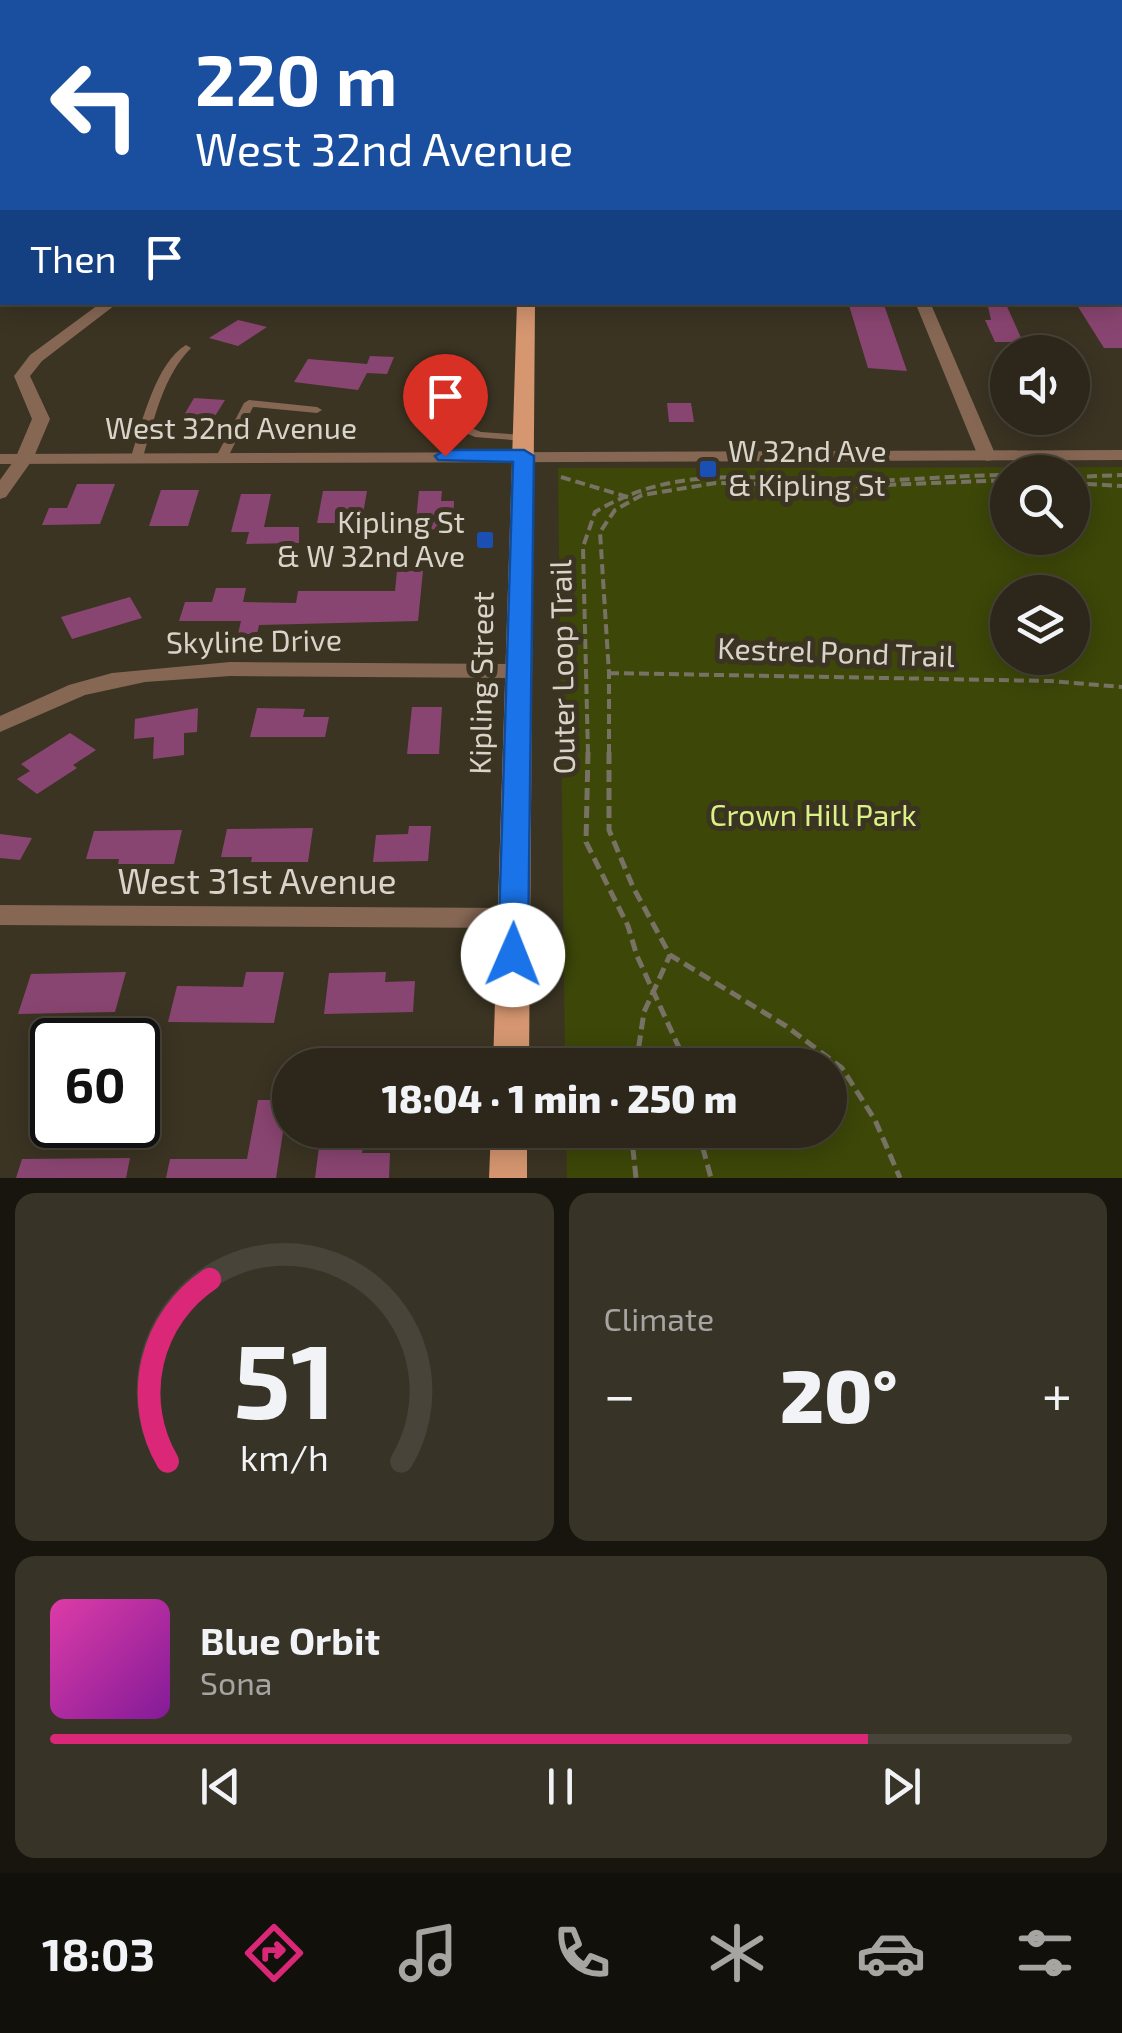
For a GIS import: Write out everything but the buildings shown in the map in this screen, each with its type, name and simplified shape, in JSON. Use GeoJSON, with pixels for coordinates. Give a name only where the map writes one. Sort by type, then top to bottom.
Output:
{"type":"FeatureCollection","features":[{"type":"Feature","properties":{"kind":"main road","name":"Kipling Street"},"geometry":{"type":"LineString","coordinates":[[510,1048],[526,305]]}},
{"type":"Feature","properties":{"kind":"main road"},"geometry":{"type":"LineString","coordinates":[[508,1178],[509,1148]]}},
{"type":"Feature","properties":{"kind":"street"},"geometry":{"type":"LineString","coordinates":[[0,494],[24,458],[41,419],[22,376],[36,358],[108,305]]}},
{"type":"Feature","properties":{"kind":"street"},"geometry":{"type":"LineString","coordinates":[[923,305],[987,456]]}},
{"type":"Feature","properties":{"kind":"street","name":"West 32nd Avenue"},"geometry":{"type":"LineString","coordinates":[[0,459],[222,457],[524,447],[1122,456]]}},
{"type":"Feature","properties":{"kind":"street","name":"Skyline Drive"},"geometry":{"type":"LineString","coordinates":[[0,725],[77,690],[112,680],[159,674],[230,669],[519,670]]}},
{"type":"Feature","properties":{"kind":"street","name":"West 31st Avenue"},"geometry":{"type":"LineString","coordinates":[[0,915],[514,918]]}},
{"type":"Feature","properties":{"kind":"lane"},"geometry":{"type":"LineString","coordinates":[[137,457],[165,376],[176,354],[186,348]]}},
{"type":"Feature","properties":{"kind":"lane"},"geometry":{"type":"LineString","coordinates":[[222,457],[250,403],[317,410]]}},
{"type":"Feature","properties":{"kind":"lane"},"geometry":{"type":"LineString","coordinates":[[416,407],[479,435],[524,447]]}},
{"type":"Feature","properties":{"kind":"path"},"geometry":{"type":"LineString","coordinates":[[1090,478],[1122,475]]}},
{"type":"Feature","properties":{"kind":"path"},"geometry":{"type":"LineString","coordinates":[[561,476],[631,498]]}},
{"type":"Feature","properties":{"kind":"path"},"geometry":{"type":"LineString","coordinates":[[621,494],[664,482],[711,478],[990,478]]}},
{"type":"Feature","properties":{"kind":"path"},"geometry":{"type":"LineString","coordinates":[[900,1178],[875,1120],[842,1068],[786,1026],[670,955],[632,887],[608,830],[609,673],[600,532],[609,514],[631,498],[698,484],[868,486],[990,479]]}},
{"type":"Feature","properties":{"kind":"path"},"geometry":{"type":"LineString","coordinates":[[1090,482],[1122,486]]}},
{"type":"Feature","properties":{"kind":"path","name":"Outer Loop Trail"},"geometry":{"type":"LineString","coordinates":[[621,494],[595,512],[583,547],[583,633],[589,691],[586,842],[655,988]]}},
{"type":"Feature","properties":{"kind":"path","name":"Kestrel Pond Trail"},"geometry":{"type":"LineString","coordinates":[[609,673],[1050,680],[1122,687]]}},
{"type":"Feature","properties":{"kind":"path"},"geometry":{"type":"LineString","coordinates":[[639,1048],[644,1012],[670,955]]}},
{"type":"Feature","properties":{"kind":"path"},"geometry":{"type":"LineString","coordinates":[[655,988],[681,1048]]}},
{"type":"Feature","properties":{"kind":"path"},"geometry":{"type":"LineString","coordinates":[[633,1148],[636,1178]]}},
{"type":"Feature","properties":{"kind":"path"},"geometry":{"type":"LineString","coordinates":[[703,1148],[711,1178]]}},
{"type":"Feature","properties":{"kind":"green space","name":"Crown Hill Park"},"geometry":{"type":"Polygon","coordinates":[[[990,467],[990,555],[1090,555],[1090,467],[1122,467],[1122,1178],[567,1178],[566,1148],[847,1148],[847,1048],[565,1048],[558,468],[990,467]]]}},
{"type":"Feature","properties":{"kind":"place","name":"W 32nd Ave & Kipling St"},"geometry":{"type":"Point","coordinates":[708,469]}},
{"type":"Feature","properties":{"kind":"place","name":"Kipling St & W 32nd Ave"},"geometry":{"type":"Point","coordinates":[485,540]}},
{"type":"Feature","properties":{"kind":"route"},"geometry":{"type":"LineString","coordinates":[[445,456],[524,456],[513,955]]}}]}
